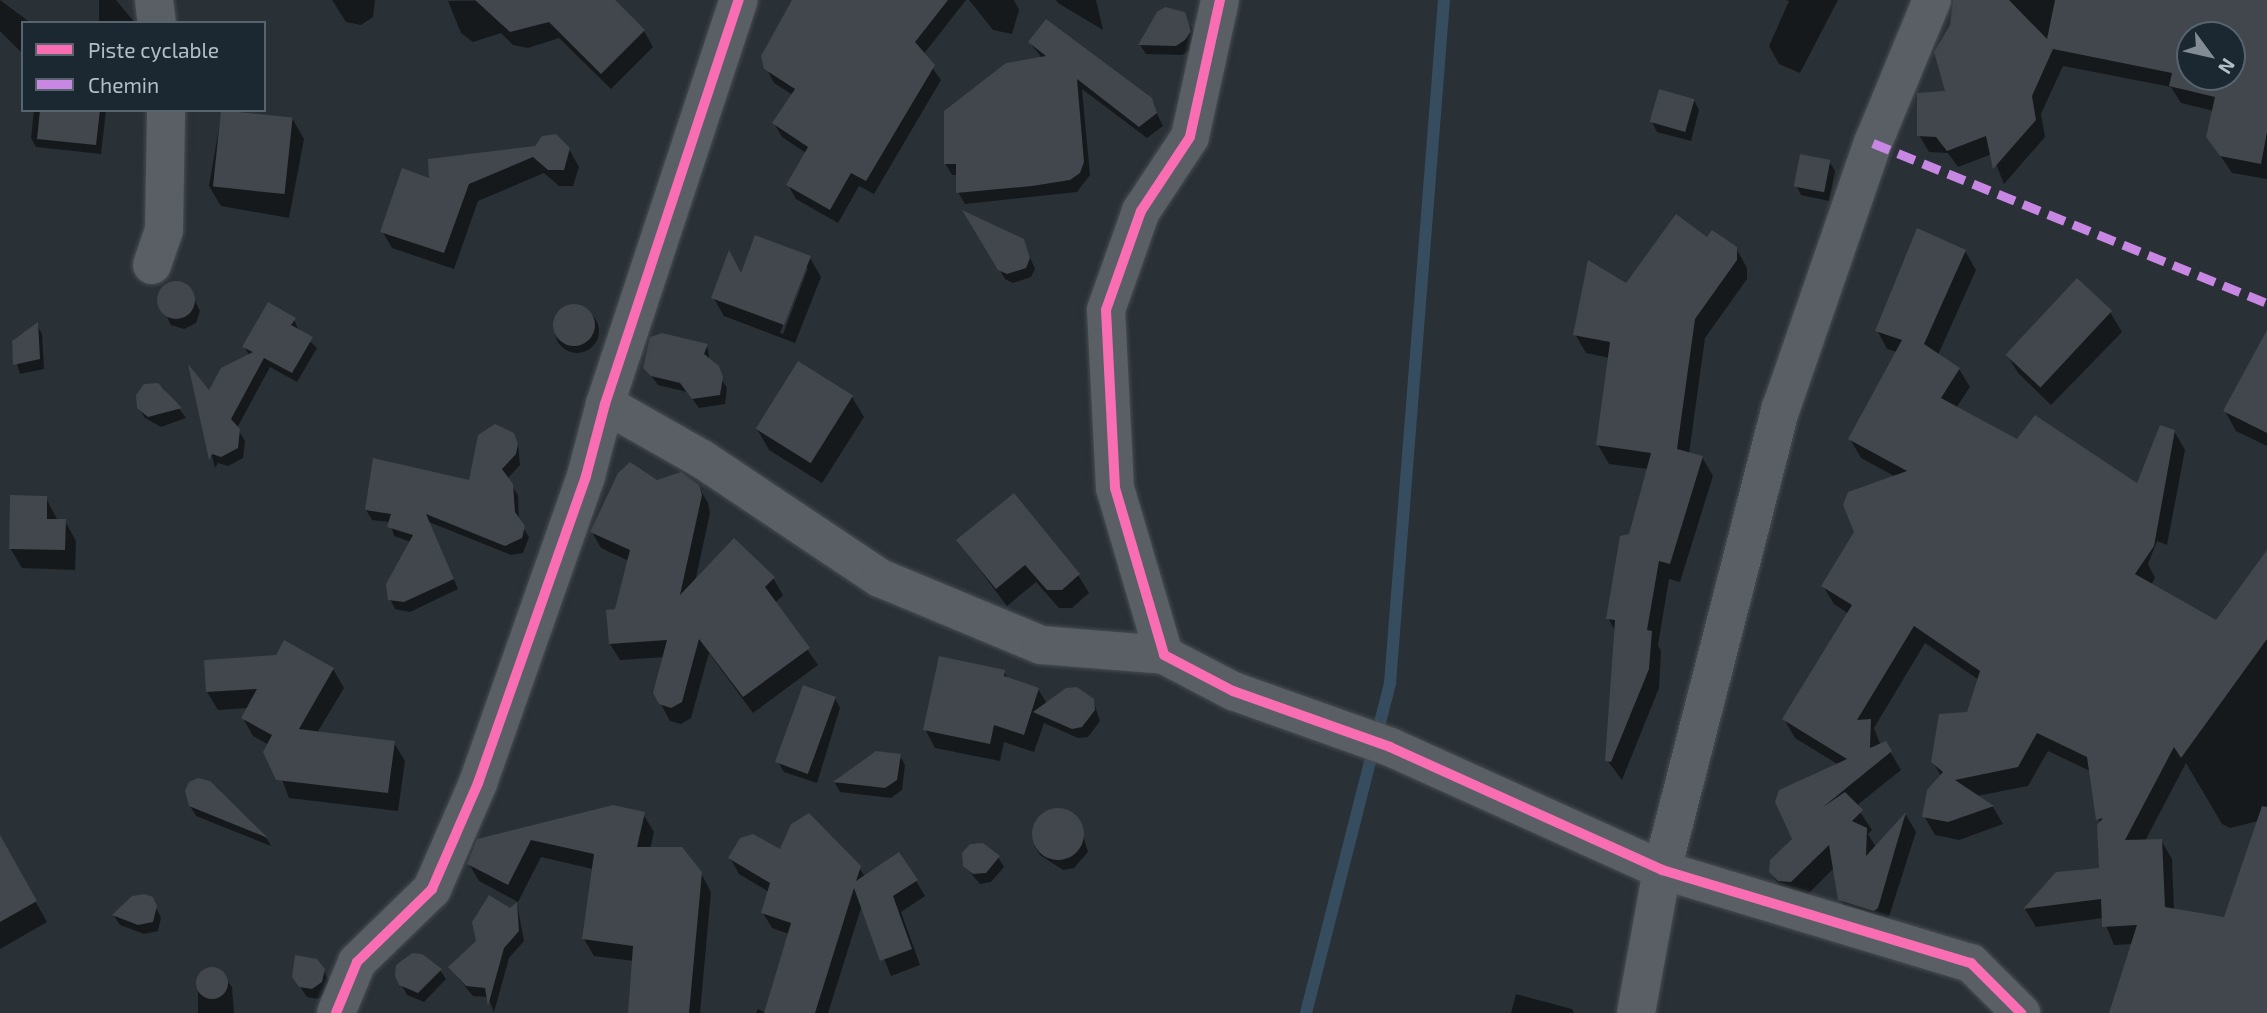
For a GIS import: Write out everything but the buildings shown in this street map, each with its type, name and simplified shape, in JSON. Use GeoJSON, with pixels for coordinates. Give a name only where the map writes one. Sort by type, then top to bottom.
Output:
{"type":"FeatureCollection","features":[{"type":"Feature","properties":{"kind":"street"},"geometry":{"type":"LineString","coordinates":[[154,0],[157,21]]}},
{"type":"Feature","properties":{"kind":"street"},"geometry":{"type":"LineString","coordinates":[[336,1013],[357,962],[432,889],[478,783],[586,476],[605,404],[739,0]]}},
{"type":"Feature","properties":{"kind":"street"},"geometry":{"type":"LineString","coordinates":[[1164,655],[1115,488],[1106,310],[1141,211],[1191,137],[1220,0]]}},
{"type":"Feature","properties":{"kind":"street"},"geometry":{"type":"LineString","coordinates":[[1636,1013],[1661,870],[1781,408],[1873,143],[1932,0]]}},
{"type":"Feature","properties":{"kind":"street"},"geometry":{"type":"LineString","coordinates":[[152,265],[164,230],[166,112]]}},
{"type":"Feature","properties":{"kind":"street"},"geometry":{"type":"LineString","coordinates":[[605,404],[702,459],[880,578],[1041,645],[1164,655],[1233,691],[1390,747],[1661,870],[1971,963],[2021,1013]]}},
{"type":"Feature","properties":{"kind":"waterway"},"geometry":{"type":"LineString","coordinates":[[1306,1013],[1390,683],[1444,0]]}},
{"type":"Feature","properties":{"kind":"marked path"},"geometry":{"type":"LineString","coordinates":[[1873,143],[2267,303]]}},
{"type":"Feature","properties":{"kind":"cycle path"},"geometry":{"type":"LineString","coordinates":[[336,1013],[357,962],[432,889],[478,783],[586,476],[605,404],[739,0]]}},
{"type":"Feature","properties":{"kind":"cycle path"},"geometry":{"type":"LineString","coordinates":[[1220,0],[1190,137],[1141,211],[1106,310],[1115,488],[1164,655],[1233,691],[1390,747],[1662,870],[1971,963],[2021,1013]]}}]}
